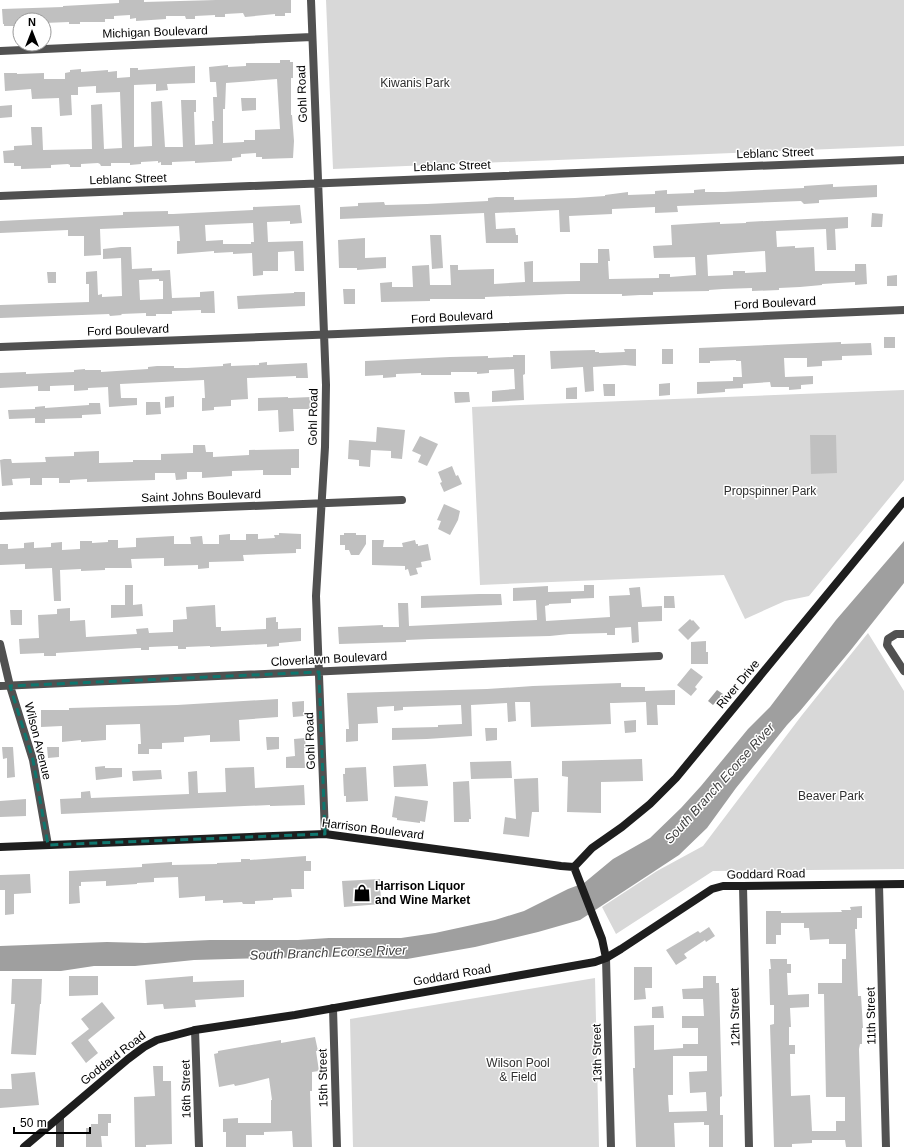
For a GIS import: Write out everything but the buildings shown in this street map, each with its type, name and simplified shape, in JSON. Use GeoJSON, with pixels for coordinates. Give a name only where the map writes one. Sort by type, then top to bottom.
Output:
{"type":"FeatureCollection","features":[{"type":"Feature","properties":{"kind":"street","name":"Gohl Road"},"geometry":{"type":"LineString","coordinates":[[311,0],[325,335],[326,420],[316,596],[325,834]]}},
{"type":"Feature","properties":{"kind":"street","name":"Michigan Boulevard"},"geometry":{"type":"LineString","coordinates":[[0,51],[312,37]]}},
{"type":"Feature","properties":{"kind":"street","name":"Leblanc Street"},"geometry":{"type":"LineString","coordinates":[[0,196],[904,160]]}},
{"type":"Feature","properties":{"kind":"street","name":"Ford Boulevard"},"geometry":{"type":"LineString","coordinates":[[0,347],[325,335],[904,310]]}},
{"type":"Feature","properties":{"kind":"street","name":"Saint Johns Boulevard"},"geometry":{"type":"LineString","coordinates":[[0,516],[402,500]]}},
{"type":"Feature","properties":{"kind":"street","name":"River Drive"},"geometry":{"type":"LineString","coordinates":[[574,867],[592,848],[622,827],[650,804],[676,778],[904,501]]}},
{"type":"Feature","properties":{"kind":"street"},"geometry":{"type":"LineString","coordinates":[[904,634],[896,634],[888,639],[888,645],[904,671]]}},
{"type":"Feature","properties":{"kind":"street","name":"Wilson Avenue"},"geometry":{"type":"LineString","coordinates":[[0,644],[10,686],[33,760],[48,845]]}},
{"type":"Feature","properties":{"kind":"street","name":"Cloverlawn Boulevard"},"geometry":{"type":"LineString","coordinates":[[0,686],[659,656]]}},
{"type":"Feature","properties":{"kind":"street","name":"Harrison Boulevard"},"geometry":{"type":"LineString","coordinates":[[0,847],[325,834],[574,867]]}},
{"type":"Feature","properties":{"kind":"street"},"geometry":{"type":"LineString","coordinates":[[574,867],[595,921],[606,958]]}},
{"type":"Feature","properties":{"kind":"street","name":"Goddard Road"},"geometry":{"type":"LineString","coordinates":[[24,1147],[144,1047],[157,1040],[195,1030],[584,965],[606,958],[712,889],[723,886],[904,884]]}},
{"type":"Feature","properties":{"kind":"street","name":"11th Street"},"geometry":{"type":"LineString","coordinates":[[879,885],[886,1147]]}},
{"type":"Feature","properties":{"kind":"street","name":"12th Street"},"geometry":{"type":"LineString","coordinates":[[743,886],[749,1147]]}},
{"type":"Feature","properties":{"kind":"street","name":"13th Street"},"geometry":{"type":"LineString","coordinates":[[606,958],[611,1147]]}},
{"type":"Feature","properties":{"kind":"street","name":"15th Street"},"geometry":{"type":"LineString","coordinates":[[333,1008],[337,1147]]}},
{"type":"Feature","properties":{"kind":"street","name":"16th Street"},"geometry":{"type":"LineString","coordinates":[[195,1030],[199,1147]]}},
{"type":"Feature","properties":{"kind":"street"},"geometry":{"type":"LineString","coordinates":[[60,1117],[60,1147]]}},
{"type":"Feature","properties":{"kind":"highlighted area"},"geometry":{"type":"Polygon","coordinates":[[[319,672],[325,834],[48,845],[33,760],[10,686],[319,672]]]}},
{"type":"Feature","properties":{"kind":"green space","name":"Kiwanis Park"},"geometry":{"type":"Polygon","coordinates":[[[326,0],[904,0],[904,146],[333,169],[326,0]]]}},
{"type":"Feature","properties":{"kind":"green space","name":"Propspinner Park"},"geometry":{"type":"Polygon","coordinates":[[[904,390],[904,480],[809,596],[785,601],[745,619],[724,575],[480,585],[472,407],[904,390]]]}},
{"type":"Feature","properties":{"kind":"green space","name":"Beaver Park"},"geometry":{"type":"Polygon","coordinates":[[[868,633],[904,691],[904,869],[713,871],[616,934],[602,907],[657,871],[703,846],[802,715],[868,633]]]}},
{"type":"Feature","properties":{"kind":"green space","name":"Wilson Pool & Field"},"geometry":{"type":"Polygon","coordinates":[[[595,978],[599,1147],[353,1147],[350,1019],[595,978]]]}},
{"type":"Feature","properties":{"kind":"water","name":"South Branch Ecorse River"},"geometry":{"type":"Polygon","coordinates":[[[904,541],[904,583],[850,651],[736,788],[707,828],[679,855],[580,920],[475,947],[407,959],[338,957],[261,958],[194,960],[135,966],[94,966],[61,971],[0,971],[0,946],[107,942],[145,943],[210,940],[401,938],[435,933],[495,920],[524,911],[568,889],[584,883],[613,859],[650,838],[681,808],[748,729],[770,707],[836,620],[904,541]]]}},
{"type":"Feature","properties":{"kind":"water"},"geometry":{"type":"Polygon","coordinates":[[[717,690],[723,694],[713,705],[708,701],[717,690]]]}},
{"type":"Feature","properties":{"kind":"place","name":"Harrison Liquor and Wine Market"},"geometry":{"type":"Point","coordinates":[362,893]}}]}
